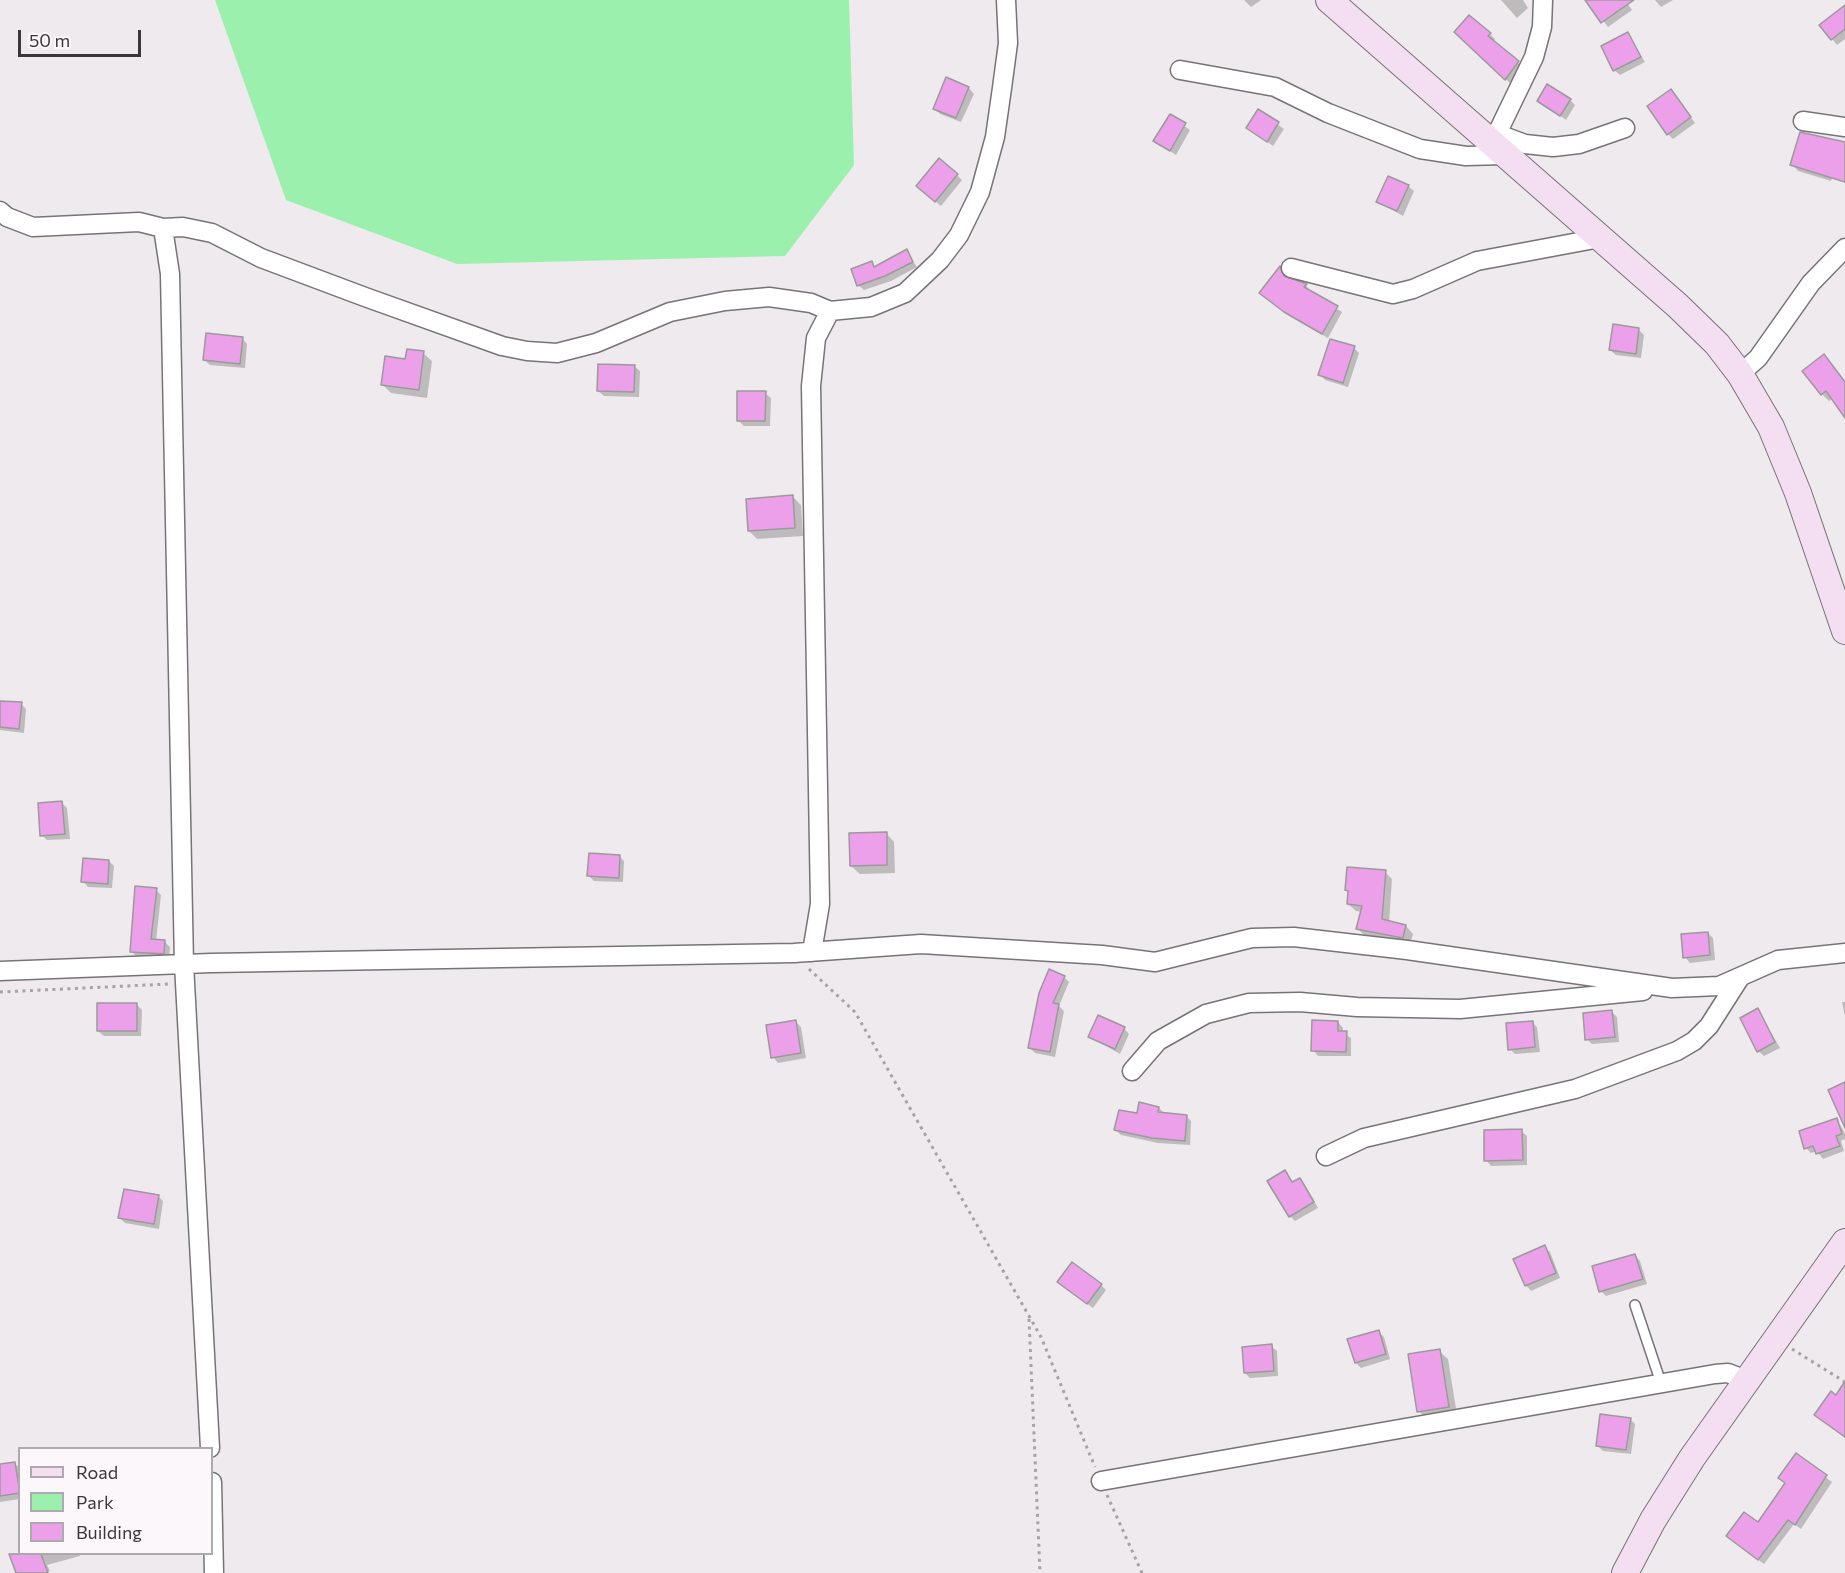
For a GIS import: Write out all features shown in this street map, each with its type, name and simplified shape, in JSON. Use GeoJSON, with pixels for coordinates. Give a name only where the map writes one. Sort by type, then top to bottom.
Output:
{"type":"FeatureCollection","features":[{"type":"Feature","properties":{"kind":"main road"},"geometry":{"type":"LineString","coordinates":[[1329,0],[1498,145],[1678,306],[1717,344],[1740,374],[1768,419],[1782,452],[1845,631]]}},
{"type":"Feature","properties":{"kind":"main road"},"geometry":{"type":"LineString","coordinates":[[1625,1573],[1653,1520],[1746,1380],[1845,1242]]}},
{"type":"Feature","properties":{"kind":"street"},"geometry":{"type":"LineString","coordinates":[[0,211],[7,217],[33,227],[139,222],[163,228],[183,227],[212,233],[261,258],[300,273],[502,346],[527,351],[557,353],[605,340],[670,312],[725,301],[769,297],[811,303],[830,312],[871,307],[906,293],[940,260],[959,235],[980,192],[995,137],[1008,43],[1006,0]]}},
{"type":"Feature","properties":{"kind":"street"},"geometry":{"type":"LineString","coordinates":[[1498,145],[1534,57],[1542,27],[1543,0]]}},
{"type":"Feature","properties":{"kind":"street"},"geometry":{"type":"LineString","coordinates":[[1180,70],[1275,87],[1328,113],[1420,149],[1466,156],[1498,145],[1525,144],[1552,147],[1578,144],[1624,128]]}},
{"type":"Feature","properties":{"kind":"street"},"geometry":{"type":"LineString","coordinates":[[1803,121],[1845,127]]}},
{"type":"Feature","properties":{"kind":"street"},"geometry":{"type":"LineString","coordinates":[[163,228],[170,274],[184,964],[210,1447]]}},
{"type":"Feature","properties":{"kind":"street"},"geometry":{"type":"LineString","coordinates":[[1291,268],[1393,294],[1413,289],[1433,278],[1477,261],[1600,238]]}},
{"type":"Feature","properties":{"kind":"street"},"geometry":{"type":"LineString","coordinates":[[1740,374],[1758,358],[1805,290],[1845,248]]}},
{"type":"Feature","properties":{"kind":"street"},"geometry":{"type":"LineString","coordinates":[[803,952],[820,904],[811,386],[816,338],[830,312]]}},
{"type":"Feature","properties":{"kind":"street"},"geometry":{"type":"LineString","coordinates":[[0,970],[184,964],[803,952],[921,944],[1102,955],[1155,962],[1252,938],[1294,938],[1407,950],[1672,988]]}},
{"type":"Feature","properties":{"kind":"street"},"geometry":{"type":"LineString","coordinates":[[1132,1071],[1158,1041],[1206,1014],[1250,1003],[1300,1002],[1358,1007],[1460,1009],[1672,988],[1719,986],[1778,960],[1845,953]]}},
{"type":"Feature","properties":{"kind":"street"},"geometry":{"type":"LineString","coordinates":[[1326,1156],[1364,1138],[1575,1089],[1677,1051],[1694,1041],[1709,1026],[1739,979]]}},
{"type":"Feature","properties":{"kind":"street"},"geometry":{"type":"LineString","coordinates":[[1101,1481],[1715,1374],[1728,1373],[1746,1380]]}},
{"type":"Feature","properties":{"kind":"street"},"geometry":{"type":"LineString","coordinates":[[213,1528],[214,1573]]}},
{"type":"Feature","properties":{"kind":"lane"},"geometry":{"type":"LineString","coordinates":[[1635,1305],[1661,1383]]}},
{"type":"Feature","properties":{"kind":"path"},"geometry":{"type":"LineString","coordinates":[[803,952],[855,1012],[1041,1337],[1142,1573]]}},
{"type":"Feature","properties":{"kind":"path"},"geometry":{"type":"LineString","coordinates":[[0,992],[186,984]]}},
{"type":"Feature","properties":{"kind":"path"},"geometry":{"type":"LineString","coordinates":[[1029,1317],[1040,1573]]}},
{"type":"Feature","properties":{"kind":"path"},"geometry":{"type":"LineString","coordinates":[[1776,1338],[1845,1382]]}},
{"type":"Feature","properties":{"kind":"green space"},"geometry":{"type":"Polygon","coordinates":[[[215,0],[849,0],[854,165],[785,256],[457,264],[286,200],[215,0]]]}},
{"type":"Feature","properties":{"kind":"building"},"geometry":{"type":"Polygon","coordinates":[[[1585,0],[1634,0],[1601,23],[1585,0]]]}},
{"type":"Feature","properties":{"kind":"building"},"geometry":{"type":"Polygon","coordinates":[[[1845,5],[1845,29],[1831,40],[1819,25],[1845,5]]]}},
{"type":"Feature","properties":{"kind":"building"},"geometry":{"type":"Polygon","coordinates":[[[1469,15],[1491,33],[1488,36],[1519,61],[1505,80],[1454,32],[1469,15]]]}},
{"type":"Feature","properties":{"kind":"building"},"geometry":{"type":"Polygon","coordinates":[[[1628,32],[1641,57],[1613,71],[1601,46],[1628,32]]]}},
{"type":"Feature","properties":{"kind":"building"},"geometry":{"type":"Polygon","coordinates":[[[946,77],[969,87],[956,118],[933,109],[946,77]]]}},
{"type":"Feature","properties":{"kind":"building"},"geometry":{"type":"Polygon","coordinates":[[[1547,84],[1571,99],[1560,116],[1537,101],[1547,84]]]}},
{"type":"Feature","properties":{"kind":"building"},"geometry":{"type":"Polygon","coordinates":[[[1671,89],[1691,117],[1667,135],[1647,106],[1671,89]]]}},
{"type":"Feature","properties":{"kind":"building"},"geometry":{"type":"Polygon","coordinates":[[[1258,109],[1279,122],[1267,142],[1246,128],[1258,109]]]}},
{"type":"Feature","properties":{"kind":"building"},"geometry":{"type":"Polygon","coordinates":[[[1170,114],[1186,123],[1170,151],[1153,141],[1170,114]]]}},
{"type":"Feature","properties":{"kind":"building"},"geometry":{"type":"Polygon","coordinates":[[[1800,132],[1845,142],[1845,182],[1790,165],[1800,132]]]}},
{"type":"Feature","properties":{"kind":"building"},"geometry":{"type":"Polygon","coordinates":[[[939,158],[958,174],[935,202],[916,186],[939,158]]]}},
{"type":"Feature","properties":{"kind":"building"},"geometry":{"type":"Polygon","coordinates":[[[1388,176],[1409,185],[1397,211],[1376,202],[1388,176]]]}},
{"type":"Feature","properties":{"kind":"building"},"geometry":{"type":"Polygon","coordinates":[[[907,249],[913,262],[885,276],[857,286],[851,269],[872,261],[874,267],[907,249]]]}},
{"type":"Feature","properties":{"kind":"building"},"geometry":{"type":"Polygon","coordinates":[[[1280,266],[1284,276],[1307,284],[1304,287],[1338,306],[1322,334],[1284,312],[1259,293],[1280,266]]]}},
{"type":"Feature","properties":{"kind":"building"},"geometry":{"type":"Polygon","coordinates":[[[1613,324],[1639,328],[1636,354],[1609,350],[1613,324]]]}},
{"type":"Feature","properties":{"kind":"building"},"geometry":{"type":"Polygon","coordinates":[[[206,333],[243,337],[240,364],[203,360],[206,333]]]}},
{"type":"Feature","properties":{"kind":"building"},"geometry":{"type":"Polygon","coordinates":[[[1330,339],[1355,346],[1343,383],[1318,375],[1330,339]]]}},
{"type":"Feature","properties":{"kind":"building"},"geometry":{"type":"Polygon","coordinates":[[[407,349],[424,351],[419,390],[381,385],[385,356],[405,359],[407,349]]]}},
{"type":"Feature","properties":{"kind":"building"},"geometry":{"type":"Polygon","coordinates":[[[1824,354],[1845,382],[1845,418],[1826,391],[1821,395],[1802,371],[1824,354]]]}},
{"type":"Feature","properties":{"kind":"building"},"geometry":{"type":"Polygon","coordinates":[[[598,364],[635,365],[634,392],[597,391],[598,364]]]}},
{"type":"Feature","properties":{"kind":"building"},"geometry":{"type":"Polygon","coordinates":[[[737,391],[766,391],[765,421],[737,421],[737,391]]]}},
{"type":"Feature","properties":{"kind":"building"},"geometry":{"type":"Polygon","coordinates":[[[793,495],[795,528],[748,531],[746,499],[793,495]]]}},
{"type":"Feature","properties":{"kind":"building"},"geometry":{"type":"Polygon","coordinates":[[[0,701],[22,702],[19,729],[0,727],[0,701]]]}},
{"type":"Feature","properties":{"kind":"building"},"geometry":{"type":"Polygon","coordinates":[[[62,801],[65,834],[40,836],[38,803],[62,801]]]}},
{"type":"Feature","properties":{"kind":"building"},"geometry":{"type":"Polygon","coordinates":[[[887,832],[887,865],[850,866],[849,833],[887,832]]]}},
{"type":"Feature","properties":{"kind":"building"},"geometry":{"type":"Polygon","coordinates":[[[589,853],[620,855],[619,878],[587,876],[589,853]]]}},
{"type":"Feature","properties":{"kind":"building"},"geometry":{"type":"Polygon","coordinates":[[[83,858],[109,860],[108,884],[81,882],[83,858]]]}},
{"type":"Feature","properties":{"kind":"building"},"geometry":{"type":"Polygon","coordinates":[[[1347,867],[1386,870],[1382,919],[1406,925],[1403,938],[1356,929],[1362,906],[1347,904],[1348,891],[1345,890],[1347,867]]]}},
{"type":"Feature","properties":{"kind":"building"},"geometry":{"type":"Polygon","coordinates":[[[135,886],[157,888],[151,939],[165,940],[164,954],[130,952],[135,886]]]}},
{"type":"Feature","properties":{"kind":"building"},"geometry":{"type":"Polygon","coordinates":[[[1708,932],[1710,955],[1683,958],[1681,934],[1708,932]]]}},
{"type":"Feature","properties":{"kind":"building"},"geometry":{"type":"Polygon","coordinates":[[[1049,969],[1065,976],[1053,1003],[1059,1004],[1050,1052],[1028,1048],[1039,993],[1049,969]]]}},
{"type":"Feature","properties":{"kind":"building"},"geometry":{"type":"Polygon","coordinates":[[[97,1003],[137,1003],[137,1031],[97,1031],[97,1003]]]}},
{"type":"Feature","properties":{"kind":"building"},"geometry":{"type":"Polygon","coordinates":[[[1758,1008],[1775,1042],[1757,1052],[1740,1018],[1758,1008]]]}},
{"type":"Feature","properties":{"kind":"building"},"geometry":{"type":"Polygon","coordinates":[[[1612,1010],[1615,1037],[1585,1040],[1583,1013],[1612,1010]]]}},
{"type":"Feature","properties":{"kind":"building"},"geometry":{"type":"Polygon","coordinates":[[[1098,1015],[1125,1027],[1115,1049],[1088,1037],[1098,1015]]]}},
{"type":"Feature","properties":{"kind":"building"},"geometry":{"type":"Polygon","coordinates":[[[796,1020],[801,1053],[771,1058],[766,1025],[796,1020]]]}},
{"type":"Feature","properties":{"kind":"building"},"geometry":{"type":"Polygon","coordinates":[[[1312,1020],[1338,1021],[1338,1031],[1347,1031],[1346,1052],[1311,1051],[1312,1020]]]}},
{"type":"Feature","properties":{"kind":"building"},"geometry":{"type":"Polygon","coordinates":[[[1533,1021],[1535,1047],[1508,1050],[1506,1023],[1533,1021]]]}},
{"type":"Feature","properties":{"kind":"building"},"geometry":{"type":"Polygon","coordinates":[[[1845,1082],[1845,1128],[1828,1090],[1845,1082]]]}},
{"type":"Feature","properties":{"kind":"building"},"geometry":{"type":"Polygon","coordinates":[[[1139,1102],[1159,1107],[1158,1112],[1187,1115],[1185,1141],[1152,1138],[1114,1130],[1119,1110],[1137,1113],[1139,1102]]]}},
{"type":"Feature","properties":{"kind":"building"},"geometry":{"type":"Polygon","coordinates":[[[1837,1118],[1842,1134],[1836,1136],[1840,1146],[1816,1154],[1813,1146],[1804,1149],[1799,1131],[1837,1118]]]}},
{"type":"Feature","properties":{"kind":"building"},"geometry":{"type":"Polygon","coordinates":[[[1522,1129],[1523,1160],[1484,1161],[1484,1130],[1522,1129]]]}},
{"type":"Feature","properties":{"kind":"building"},"geometry":{"type":"Polygon","coordinates":[[[1285,1170],[1292,1182],[1300,1178],[1314,1202],[1289,1217],[1267,1181],[1285,1170]]]}},
{"type":"Feature","properties":{"kind":"building"},"geometry":{"type":"Polygon","coordinates":[[[124,1189],[159,1195],[154,1224],[118,1218],[124,1189]]]}},
{"type":"Feature","properties":{"kind":"building"},"geometry":{"type":"Polygon","coordinates":[[[1545,1245],[1556,1273],[1525,1286],[1513,1259],[1545,1245]]]}},
{"type":"Feature","properties":{"kind":"building"},"geometry":{"type":"Polygon","coordinates":[[[1635,1254],[1643,1279],[1599,1292],[1592,1266],[1635,1254]]]}},
{"type":"Feature","properties":{"kind":"building"},"geometry":{"type":"Polygon","coordinates":[[[1072,1262],[1102,1284],[1087,1304],[1057,1282],[1072,1262]]]}},
{"type":"Feature","properties":{"kind":"building"},"geometry":{"type":"Polygon","coordinates":[[[1379,1330],[1386,1354],[1355,1363],[1347,1339],[1379,1330]]]}},
{"type":"Feature","properties":{"kind":"building"},"geometry":{"type":"Polygon","coordinates":[[[1272,1344],[1274,1371],[1244,1373],[1242,1347],[1272,1344]]]}},
{"type":"Feature","properties":{"kind":"building"},"geometry":{"type":"Polygon","coordinates":[[[1440,1349],[1449,1407],[1417,1412],[1408,1354],[1440,1349]]]}},
{"type":"Feature","properties":{"kind":"building"},"geometry":{"type":"Polygon","coordinates":[[[1845,1381],[1845,1437],[1814,1415],[1831,1391],[1836,1395],[1845,1381]]]}},
{"type":"Feature","properties":{"kind":"building"},"geometry":{"type":"Polygon","coordinates":[[[1600,1414],[1631,1418],[1626,1450],[1596,1446],[1600,1414]]]}},
{"type":"Feature","properties":{"kind":"building"},"geometry":{"type":"Polygon","coordinates":[[[1796,1453],[1827,1475],[1795,1525],[1788,1520],[1758,1560],[1726,1536],[1744,1512],[1758,1522],[1785,1483],[1778,1478],[1796,1453]]]}},
{"type":"Feature","properties":{"kind":"building"},"geometry":{"type":"Polygon","coordinates":[[[15,1462],[18,1493],[0,1496],[0,1464],[15,1462]]]}},
{"type":"Feature","properties":{"kind":"building"},"geometry":{"type":"Polygon","coordinates":[[[9,1554],[41,1555],[48,1573],[16,1573],[9,1554]]]}}]}
